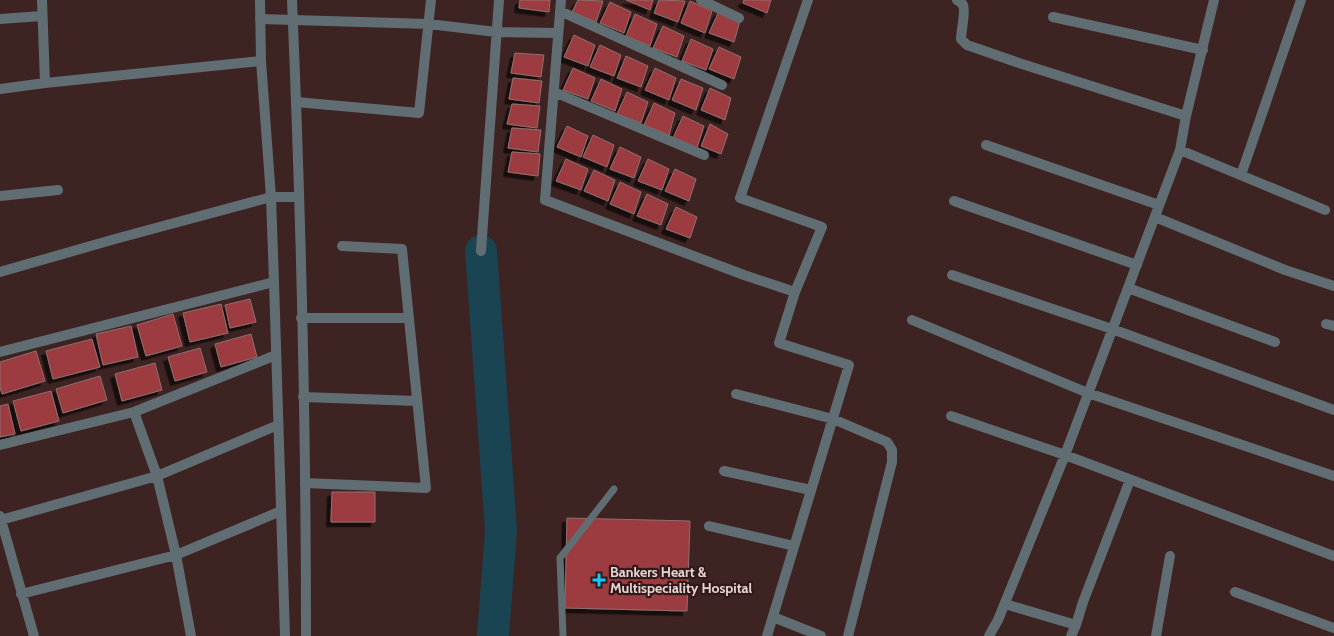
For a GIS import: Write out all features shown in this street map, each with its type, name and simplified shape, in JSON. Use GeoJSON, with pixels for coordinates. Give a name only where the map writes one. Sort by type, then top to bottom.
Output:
{"type":"FeatureCollection","features":[{"type":"Feature","properties":{"kind":"street"},"geometry":{"type":"LineString","coordinates":[[42,0],[45,83]]}},
{"type":"Feature","properties":{"kind":"street"},"geometry":{"type":"LineString","coordinates":[[260,0],[271,197],[285,636]]}},
{"type":"Feature","properties":{"kind":"street"},"geometry":{"type":"LineString","coordinates":[[292,0],[299,196],[306,636]]}},
{"type":"Feature","properties":{"kind":"street"},"geometry":{"type":"LineString","coordinates":[[296,102],[419,113],[431,0]]}},
{"type":"Feature","properties":{"kind":"street"},"geometry":{"type":"LineString","coordinates":[[481,251],[499,0]]}},
{"type":"Feature","properties":{"kind":"street"},"geometry":{"type":"LineString","coordinates":[[701,0],[739,18]]}},
{"type":"Feature","properties":{"kind":"street"},"geometry":{"type":"LineString","coordinates":[[767,636],[849,365],[779,343],[795,292],[822,227],[740,198],[808,0]]}},
{"type":"Feature","properties":{"kind":"street"},"geometry":{"type":"LineString","coordinates":[[957,0],[963,5],[961,39],[967,45],[1186,116]]}},
{"type":"Feature","properties":{"kind":"street"},"geometry":{"type":"LineString","coordinates":[[989,636],[1005,604],[1065,455],[1180,150],[1186,116],[1214,0]]}},
{"type":"Feature","properties":{"kind":"street"},"geometry":{"type":"LineString","coordinates":[[1241,175],[1301,0]]}},
{"type":"Feature","properties":{"kind":"street"},"geometry":{"type":"LineString","coordinates":[[722,84],[560,5],[545,200],[744,275],[795,292]]}},
{"type":"Feature","properties":{"kind":"street"},"geometry":{"type":"LineString","coordinates":[[0,19],[42,16]]}},
{"type":"Feature","properties":{"kind":"street"},"geometry":{"type":"LineString","coordinates":[[1053,17],[1202,50]]}},
{"type":"Feature","properties":{"kind":"street"},"geometry":{"type":"LineString","coordinates":[[260,19],[428,24],[496,32],[558,33]]}},
{"type":"Feature","properties":{"kind":"street"},"geometry":{"type":"LineString","coordinates":[[0,89],[262,61]]}},
{"type":"Feature","properties":{"kind":"street"},"geometry":{"type":"LineString","coordinates":[[554,92],[704,155]]}},
{"type":"Feature","properties":{"kind":"street"},"geometry":{"type":"LineString","coordinates":[[986,145],[1159,205]]}},
{"type":"Feature","properties":{"kind":"street"},"geometry":{"type":"LineString","coordinates":[[1180,150],[1325,210]]}},
{"type":"Feature","properties":{"kind":"street"},"geometry":{"type":"LineString","coordinates":[[0,196],[58,190]]}},
{"type":"Feature","properties":{"kind":"street"},"geometry":{"type":"LineString","coordinates":[[0,272],[271,197],[299,196]]}},
{"type":"Feature","properties":{"kind":"street"},"geometry":{"type":"LineString","coordinates":[[954,201],[1137,265]]}},
{"type":"Feature","properties":{"kind":"street"},"geometry":{"type":"LineString","coordinates":[[1155,217],[1285,270],[1334,286]]}},
{"type":"Feature","properties":{"kind":"street"},"geometry":{"type":"LineString","coordinates":[[305,483],[426,488],[402,249],[342,246]]}},
{"type":"Feature","properties":{"kind":"street"},"geometry":{"type":"LineString","coordinates":[[952,275],[1112,329],[1334,410]]}},
{"type":"Feature","properties":{"kind":"street"},"geometry":{"type":"LineString","coordinates":[[0,352],[274,282]]}},
{"type":"Feature","properties":{"kind":"street"},"geometry":{"type":"LineString","coordinates":[[1128,288],[1275,342]]}},
{"type":"Feature","properties":{"kind":"street"},"geometry":{"type":"LineString","coordinates":[[301,318],[409,318]]}},
{"type":"Feature","properties":{"kind":"street"},"geometry":{"type":"LineString","coordinates":[[912,320],[1088,393],[1334,476]]}},
{"type":"Feature","properties":{"kind":"street"},"geometry":{"type":"LineString","coordinates":[[0,445],[134,412],[276,355]]}},
{"type":"Feature","properties":{"kind":"street"},"geometry":{"type":"LineString","coordinates":[[736,394],[833,420],[887,442],[892,450],[892,462],[848,636]]}},
{"type":"Feature","properties":{"kind":"street"},"geometry":{"type":"LineString","coordinates":[[303,397],[417,401]]}},
{"type":"Feature","properties":{"kind":"street"},"geometry":{"type":"LineString","coordinates":[[134,412],[157,476],[176,555],[191,636]]}},
{"type":"Feature","properties":{"kind":"street"},"geometry":{"type":"LineString","coordinates":[[951,416],[1065,455],[1334,556]]}},
{"type":"Feature","properties":{"kind":"street"},"geometry":{"type":"LineString","coordinates":[[34,636],[1,518],[157,476],[278,425]]}},
{"type":"Feature","properties":{"kind":"street"},"geometry":{"type":"LineString","coordinates":[[724,471],[811,490]]}},
{"type":"Feature","properties":{"kind":"street"},"geometry":{"type":"LineString","coordinates":[[1071,636],[1082,602],[1130,480]]}},
{"type":"Feature","properties":{"kind":"street"},"geometry":{"type":"LineString","coordinates":[[21,594],[176,555],[281,511]]}},
{"type":"Feature","properties":{"kind":"street"},"geometry":{"type":"LineString","coordinates":[[709,526],[794,546]]}},
{"type":"Feature","properties":{"kind":"street"},"geometry":{"type":"LineString","coordinates":[[0,555],[11,551]]}},
{"type":"Feature","properties":{"kind":"street"},"geometry":{"type":"LineString","coordinates":[[1156,636],[1170,556]]}},
{"type":"Feature","properties":{"kind":"street"},"geometry":{"type":"LineString","coordinates":[[1234,592],[1334,628]]}},
{"type":"Feature","properties":{"kind":"street"},"geometry":{"type":"LineString","coordinates":[[1005,604],[1076,625]]}},
{"type":"Feature","properties":{"kind":"street"},"geometry":{"type":"LineString","coordinates":[[773,617],[821,636]]}},
{"type":"Feature","properties":{"kind":"lane"},"geometry":{"type":"LineString","coordinates":[[564,636],[560,558],[614,488]]}},
{"type":"Feature","properties":{"kind":"building"},"geometry":{"type":"Polygon","coordinates":[[[520,0],[550,0],[549,12],[519,8],[520,0]]]}},
{"type":"Feature","properties":{"kind":"building"},"geometry":{"type":"Polygon","coordinates":[[[578,0],[603,1],[596,22],[572,12],[578,0]]]}},
{"type":"Feature","properties":{"kind":"building"},"geometry":{"type":"Polygon","coordinates":[[[626,0],[653,0],[650,10],[626,0]]]}},
{"type":"Feature","properties":{"kind":"building"},"geometry":{"type":"Polygon","coordinates":[[[659,0],[685,1],[678,22],[654,13],[659,0]]]}},
{"type":"Feature","properties":{"kind":"building"},"geometry":{"type":"Polygon","coordinates":[[[744,0],[771,0],[767,13],[743,3],[744,0]]]}},
{"type":"Feature","properties":{"kind":"building"},"geometry":{"type":"Polygon","coordinates":[[[690,1],[712,11],[705,33],[681,23],[690,1]]]}},
{"type":"Feature","properties":{"kind":"building"},"geometry":{"type":"Polygon","coordinates":[[[610,2],[631,12],[624,33],[600,23],[610,2]]]}},
{"type":"Feature","properties":{"kind":"building"},"geometry":{"type":"Polygon","coordinates":[[[719,11],[740,21],[734,42],[709,33],[719,11]]]}},
{"type":"Feature","properties":{"kind":"building"},"geometry":{"type":"Polygon","coordinates":[[[635,14],[657,24],[650,46],[626,36],[635,14]]]}},
{"type":"Feature","properties":{"kind":"building"},"geometry":{"type":"Polygon","coordinates":[[[663,26],[684,36],[677,57],[653,48],[663,26]]]}},
{"type":"Feature","properties":{"kind":"building"},"geometry":{"type":"Polygon","coordinates":[[[574,35],[595,45],[588,66],[564,57],[574,35]]]}},
{"type":"Feature","properties":{"kind":"building"},"geometry":{"type":"Polygon","coordinates":[[[691,39],[713,49],[706,70],[682,61],[691,39]]]}},
{"type":"Feature","properties":{"kind":"building"},"geometry":{"type":"Polygon","coordinates":[[[600,45],[621,55],[614,76],[590,67],[600,45]]]}},
{"type":"Feature","properties":{"kind":"building"},"geometry":{"type":"Polygon","coordinates":[[[719,47],[741,57],[734,79],[709,69],[719,47]]]}},
{"type":"Feature","properties":{"kind":"building"},"geometry":{"type":"Polygon","coordinates":[[[515,53],[544,55],[541,77],[511,73],[515,53]]]}},
{"type":"Feature","properties":{"kind":"building"},"geometry":{"type":"Polygon","coordinates":[[[626,56],[648,66],[641,87],[617,78],[626,56]]]}},
{"type":"Feature","properties":{"kind":"building"},"geometry":{"type":"Polygon","coordinates":[[[573,68],[595,78],[588,99],[563,90],[573,68]]]}},
{"type":"Feature","properties":{"kind":"building"},"geometry":{"type":"Polygon","coordinates":[[[655,68],[676,78],[669,100],[645,90],[655,68]]]}},
{"type":"Feature","properties":{"kind":"building"},"geometry":{"type":"Polygon","coordinates":[[[513,78],[542,81],[539,103],[509,99],[513,78]]]}},
{"type":"Feature","properties":{"kind":"building"},"geometry":{"type":"Polygon","coordinates":[[[601,79],[622,89],[615,111],[591,101],[601,79]]]}},
{"type":"Feature","properties":{"kind":"building"},"geometry":{"type":"Polygon","coordinates":[[[681,79],[703,88],[696,110],[672,100],[681,79]]]}},
{"type":"Feature","properties":{"kind":"building"},"geometry":{"type":"Polygon","coordinates":[[[710,88],[731,98],[725,120],[701,110],[710,88]]]}},
{"type":"Feature","properties":{"kind":"building"},"geometry":{"type":"Polygon","coordinates":[[[627,92],[648,102],[641,123],[617,114],[627,92]]]}},
{"type":"Feature","properties":{"kind":"building"},"geometry":{"type":"Polygon","coordinates":[[[654,103],[675,113],[669,135],[644,125],[654,103]]]}},
{"type":"Feature","properties":{"kind":"building"},"geometry":{"type":"Polygon","coordinates":[[[512,104],[540,106],[537,128],[507,124],[512,104]]]}},
{"type":"Feature","properties":{"kind":"building"},"geometry":{"type":"Polygon","coordinates":[[[683,116],[704,126],[697,148],[673,138],[683,116]]]}},
{"type":"Feature","properties":{"kind":"building"},"geometry":{"type":"Polygon","coordinates":[[[710,124],[728,134],[721,154],[701,146],[710,124]]]}},
{"type":"Feature","properties":{"kind":"building"},"geometry":{"type":"Polygon","coordinates":[[[567,126],[588,136],[581,157],[557,147],[567,126]]]}},
{"type":"Feature","properties":{"kind":"building"},"geometry":{"type":"Polygon","coordinates":[[[512,128],[541,130],[538,152],[508,148],[512,128]]]}},
{"type":"Feature","properties":{"kind":"building"},"geometry":{"type":"Polygon","coordinates":[[[593,135],[614,145],[607,167],[583,157],[593,135]]]}},
{"type":"Feature","properties":{"kind":"building"},"geometry":{"type":"Polygon","coordinates":[[[620,147],[641,157],[634,178],[610,169],[620,147]]]}},
{"type":"Feature","properties":{"kind":"building"},"geometry":{"type":"Polygon","coordinates":[[[512,152],[540,154],[538,176],[508,172],[512,152]]]}},
{"type":"Feature","properties":{"kind":"building"},"geometry":{"type":"Polygon","coordinates":[[[566,159],[588,169],[581,190],[556,181],[566,159]]]}},
{"type":"Feature","properties":{"kind":"building"},"geometry":{"type":"Polygon","coordinates":[[[648,159],[669,169],[662,190],[638,181],[648,159]]]}},
{"type":"Feature","properties":{"kind":"building"},"geometry":{"type":"Polygon","coordinates":[[[675,169],[696,179],[689,201],[665,191],[675,169]]]}},
{"type":"Feature","properties":{"kind":"building"},"geometry":{"type":"Polygon","coordinates":[[[594,170],[615,180],[608,201],[584,191],[594,170]]]}},
{"type":"Feature","properties":{"kind":"building"},"geometry":{"type":"Polygon","coordinates":[[[620,182],[641,192],[634,214],[610,204],[620,182]]]}},
{"type":"Feature","properties":{"kind":"building"},"geometry":{"type":"Polygon","coordinates":[[[647,194],[668,204],[661,225],[637,216],[647,194]]]}},
{"type":"Feature","properties":{"kind":"building"},"geometry":{"type":"Polygon","coordinates":[[[676,207],[697,217],[690,238],[666,229],[676,207]]]}},
{"type":"Feature","properties":{"kind":"building"},"geometry":{"type":"Polygon","coordinates":[[[250,299],[256,322],[230,328],[225,305],[250,299]]]}},
{"type":"Feature","properties":{"kind":"building"},"geometry":{"type":"Polygon","coordinates":[[[221,304],[228,333],[190,342],[183,313],[221,304]]]}},
{"type":"Feature","properties":{"kind":"building"},"geometry":{"type":"Polygon","coordinates":[[[173,314],[182,346],[146,356],[137,325],[173,314]]]}},
{"type":"Feature","properties":{"kind":"building"},"geometry":{"type":"Polygon","coordinates":[[[131,326],[138,357],[103,365],[96,334],[131,326]]]}},
{"type":"Feature","properties":{"kind":"building"},"geometry":{"type":"Polygon","coordinates":[[[251,334],[257,357],[221,367],[215,344],[251,334]]]}},
{"type":"Feature","properties":{"kind":"building"},"geometry":{"type":"Polygon","coordinates":[[[92,339],[100,367],[53,379],[46,351],[92,339]]]}},
{"type":"Feature","properties":{"kind":"building"},"geometry":{"type":"Polygon","coordinates":[[[200,348],[207,372],[175,381],[168,357],[200,348]]]}},
{"type":"Feature","properties":{"kind":"building"},"geometry":{"type":"Polygon","coordinates":[[[36,351],[45,381],[2,394],[0,387],[0,362],[36,351]]]}},
{"type":"Feature","properties":{"kind":"building"},"geometry":{"type":"Polygon","coordinates":[[[155,363],[162,390],[122,401],[115,374],[155,363]]]}},
{"type":"Feature","properties":{"kind":"building"},"geometry":{"type":"Polygon","coordinates":[[[100,376],[107,400],[63,413],[56,389],[100,376]]]}},
{"type":"Feature","properties":{"kind":"building"},"geometry":{"type":"Polygon","coordinates":[[[51,391],[59,421],[21,431],[13,401],[51,391]]]}},
{"type":"Feature","properties":{"kind":"building"},"geometry":{"type":"Polygon","coordinates":[[[8,404],[15,434],[0,437],[0,406],[8,404]]]}},
{"type":"Feature","properties":{"kind":"building"},"geometry":{"type":"Polygon","coordinates":[[[332,492],[375,492],[375,522],[331,522],[332,492]]]}},
{"type":"Feature","properties":{"kind":"building"},"geometry":{"type":"Polygon","coordinates":[[[567,518],[690,521],[687,611],[565,608],[567,518]]]}},
{"type":"Feature","properties":{"kind":"waterway"},"geometry":{"type":"LineString","coordinates":[[481,251],[501,530],[493,636]]}},
{"type":"Feature","properties":{"kind":"place","name":"Bankers Heart & Multispeciality Hospital"},"geometry":{"type":"Point","coordinates":[599,580]}}]}
